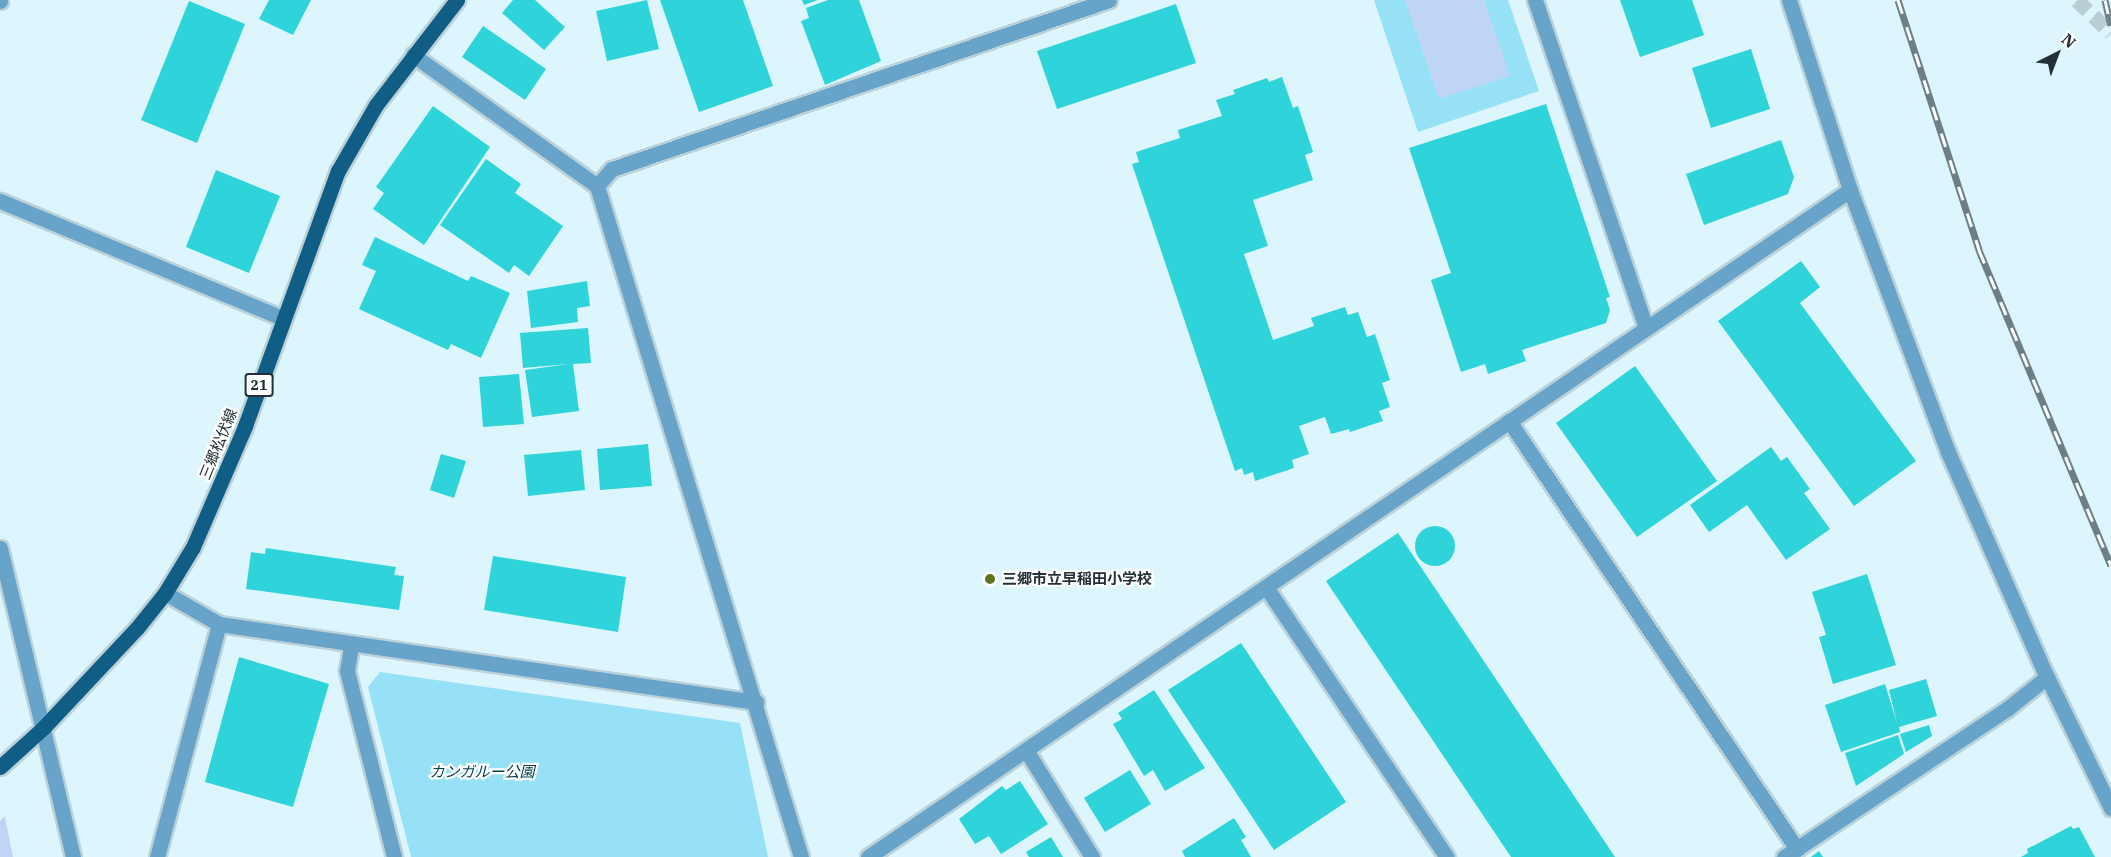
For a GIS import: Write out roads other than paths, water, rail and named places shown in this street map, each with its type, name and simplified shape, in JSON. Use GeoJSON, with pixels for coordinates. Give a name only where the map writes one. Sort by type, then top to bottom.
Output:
{"type":"FeatureCollection","features":[{"type":"Feature","properties":{"kind":"main road","name":"三郷松伏線"},"geometry":{"type":"LineString","coordinates":[[0,767],[43,728],[165,593],[193,547],[241,436],[282,318],[338,171],[376,105],[457,0]]}},
{"type":"Feature","properties":{"kind":"street"},"geometry":{"type":"LineString","coordinates":[[597,186],[612,169],[1109,0]]}},
{"type":"Feature","properties":{"kind":"street"},"geometry":{"type":"LineString","coordinates":[[1535,0],[1646,327]]}},
{"type":"Feature","properties":{"kind":"street"},"geometry":{"type":"LineString","coordinates":[[1789,0],[1850,190],[1948,452],[2047,677],[2111,808]]}},
{"type":"Feature","properties":{"kind":"street"},"geometry":{"type":"LineString","coordinates":[[413,55],[597,186],[756,702],[801,857]]}},
{"type":"Feature","properties":{"kind":"street"},"geometry":{"type":"LineString","coordinates":[[868,857],[1850,190]]}},
{"type":"Feature","properties":{"kind":"street"},"geometry":{"type":"LineString","coordinates":[[0,201],[282,318]]}},
{"type":"Feature","properties":{"kind":"street"},"geometry":{"type":"LineString","coordinates":[[1509,422],[1790,853],[2007,708],[2047,677]]}},
{"type":"Feature","properties":{"kind":"street"},"geometry":{"type":"LineString","coordinates":[[0,548],[73,857]]}},
{"type":"Feature","properties":{"kind":"street"},"geometry":{"type":"LineString","coordinates":[[1266,588],[1447,857]]}},
{"type":"Feature","properties":{"kind":"street"},"geometry":{"type":"LineString","coordinates":[[165,593],[219,624],[351,646],[756,702]]}},
{"type":"Feature","properties":{"kind":"street"},"geometry":{"type":"LineString","coordinates":[[157,857],[219,624]]}},
{"type":"Feature","properties":{"kind":"street"},"geometry":{"type":"LineString","coordinates":[[351,646],[347,671],[393,857]]}},
{"type":"Feature","properties":{"kind":"street"},"geometry":{"type":"LineString","coordinates":[[1026,750],[1092,857]]}},
{"type":"Feature","properties":{"kind":"tunnel"},"geometry":{"type":"LineString","coordinates":[[2077,0],[2111,33]]}},
{"type":"Feature","properties":{"kind":"railway"},"geometry":{"type":"LineString","coordinates":[[1898,0],[1979,250],[2111,566]]}},
{"type":"Feature","properties":{"kind":"railway"},"geometry":{"type":"LineString","coordinates":[[2105,0],[2111,25]]}},
{"type":"Feature","properties":{"kind":"place","name":"三郷市立早稲田小学校"},"geometry":{"type":"Point","coordinates":[990,579]}},
{"type":"Feature","properties":{"kind":"park label","name":"カンガルー公園"},"geometry":{"type":"Point","coordinates":[482,772]}}]}
